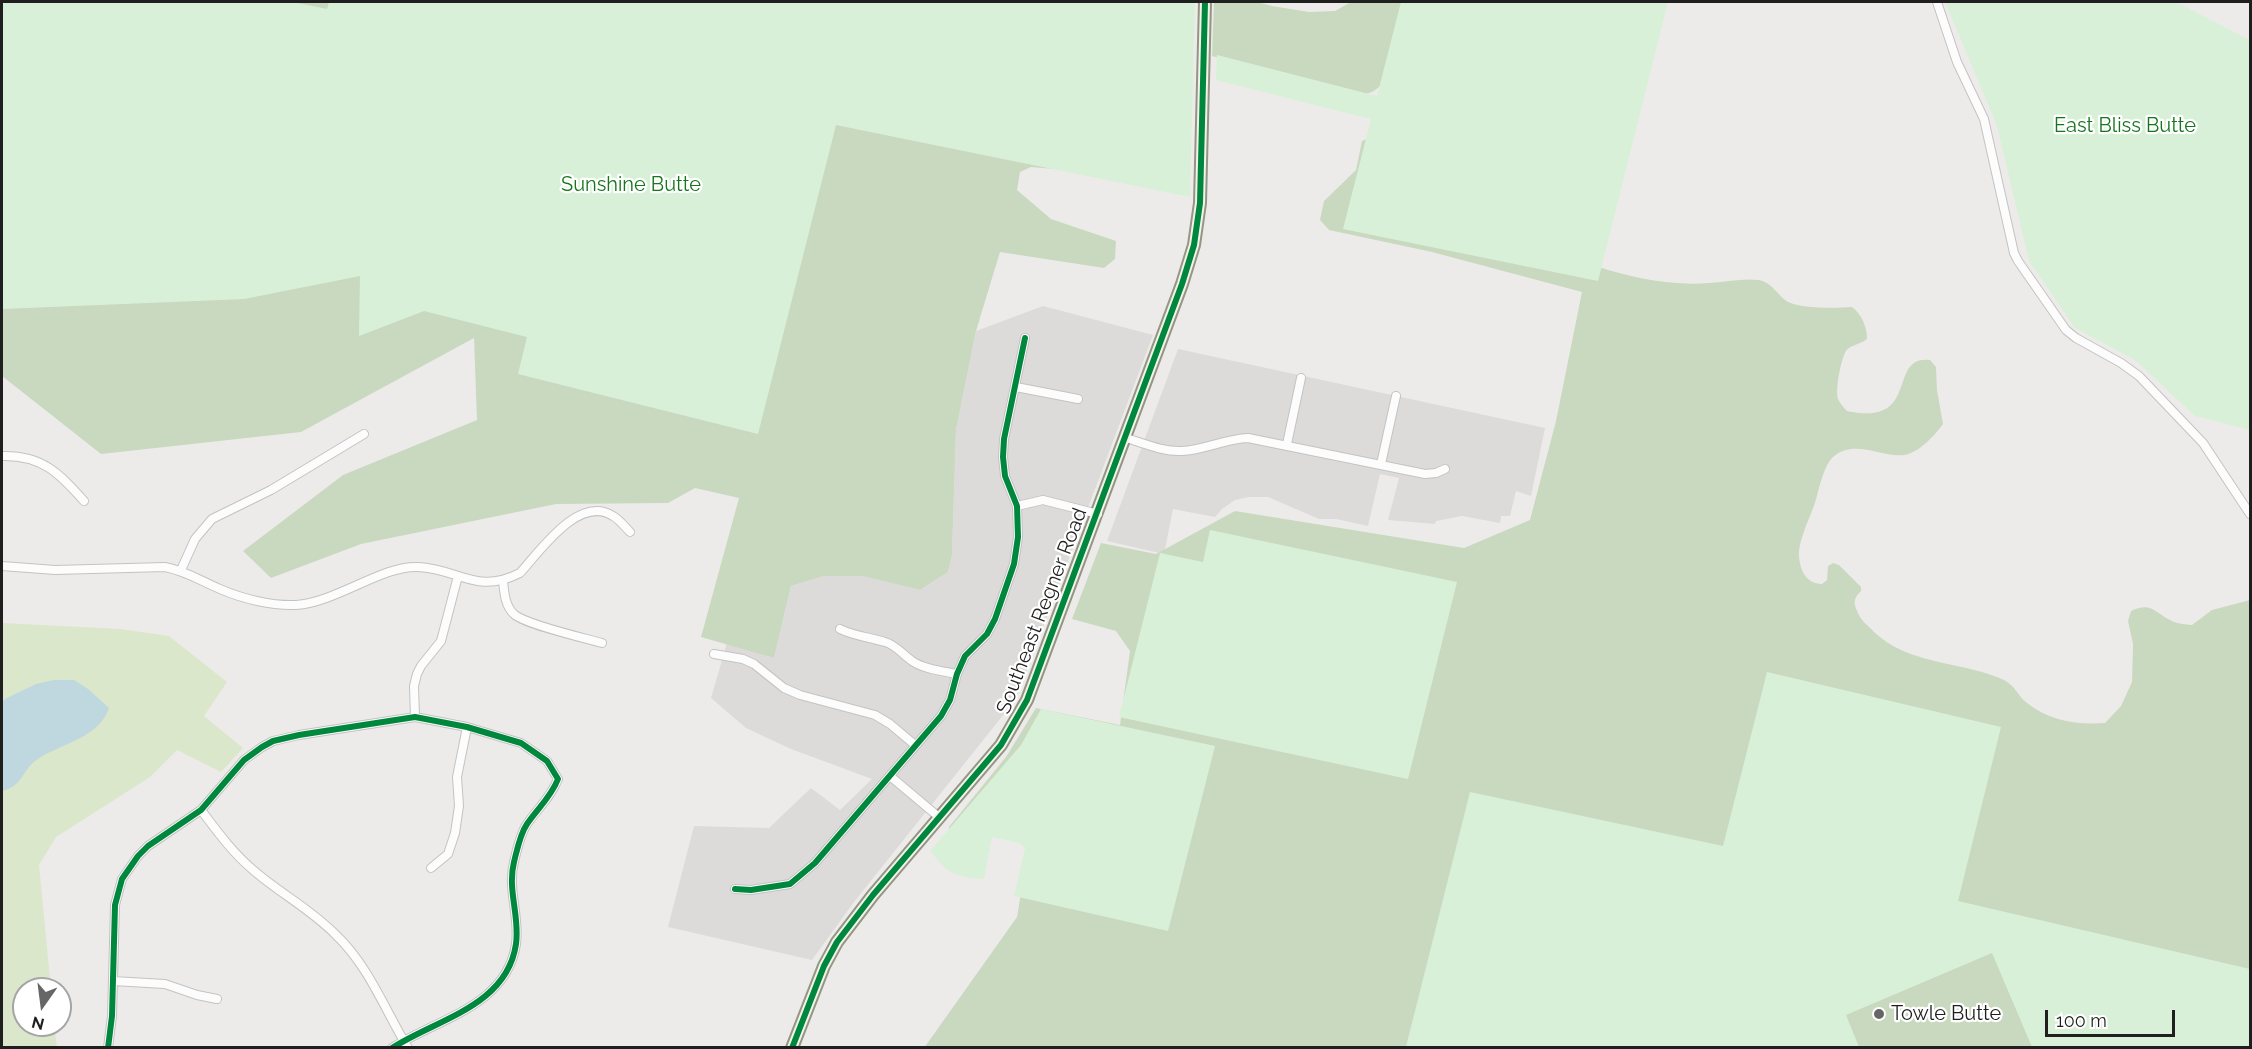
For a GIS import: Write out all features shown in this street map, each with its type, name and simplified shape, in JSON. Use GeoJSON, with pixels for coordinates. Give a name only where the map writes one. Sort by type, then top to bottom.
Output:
{"type":"FeatureCollection","features":[{"type":"Feature","properties":{"kind":"main road","name":"Southeast Regner Road"},"geometry":{"type":"LineString","coordinates":[[792,1047],[824,966],[837,942],[873,895],[1001,745],[1020,716],[1098,514],[1182,284],[1194,245],[1200,203],[1205,2]]}},
{"type":"Feature","properties":{"kind":"street"},"geometry":{"type":"LineString","coordinates":[[1938,2],[1957,62],[1984,119],[2014,253],[2018,261],[2066,330],[2131,369],[2183,421],[2203,443],[2250,514]]}},
{"type":"Feature","properties":{"kind":"street"},"geometry":{"type":"LineString","coordinates":[[735,889],[790,888],[815,863],[941,716],[950,700],[965,656],[987,634],[995,619],[1014,564],[1018,537],[1017,506],[1005,476],[1003,457],[1025,338]]}},
{"type":"Feature","properties":{"kind":"street"},"geometry":{"type":"LineString","coordinates":[[1287,444],[1301,378]]}},
{"type":"Feature","properties":{"kind":"street"},"geometry":{"type":"LineString","coordinates":[[1016,387],[1078,399]]}},
{"type":"Feature","properties":{"kind":"street"},"geometry":{"type":"LineString","coordinates":[[1381,464],[1396,396]]}},
{"type":"Feature","properties":{"kind":"street"},"geometry":{"type":"LineString","coordinates":[[181,570],[195,539],[212,519],[271,490],[364,434]]}},
{"type":"Feature","properties":{"kind":"street"},"geometry":{"type":"LineString","coordinates":[[1126,438],[1163,450],[1179,452],[1232,439],[1248,438],[1287,444],[1425,474],[1445,469]]}},
{"type":"Feature","properties":{"kind":"street"},"geometry":{"type":"LineString","coordinates":[[2,456],[38,461],[58,473],[84,501]]}},
{"type":"Feature","properties":{"kind":"street"},"geometry":{"type":"LineString","coordinates":[[1017,506],[1042,500],[1098,514]]}},
{"type":"Feature","properties":{"kind":"street"},"geometry":{"type":"LineString","coordinates":[[2,566],[66,570],[151,567],[181,570],[221,590],[254,600],[295,605],[312,603],[399,570],[417,567],[480,582],[491,583],[502,580],[520,573],[568,521],[588,512],[606,512],[615,516],[630,532]]}},
{"type":"Feature","properties":{"kind":"street"},"geometry":{"type":"LineString","coordinates":[[415,717],[414,686],[417,674],[441,641],[458,576]]}},
{"type":"Feature","properties":{"kind":"street"},"geometry":{"type":"LineString","coordinates":[[502,580],[506,600],[515,615],[602,643]]}},
{"type":"Feature","properties":{"kind":"street"},"geometry":{"type":"LineString","coordinates":[[840,628],[852,635],[885,642],[921,666],[957,674]]}},
{"type":"Feature","properties":{"kind":"street"},"geometry":{"type":"LineString","coordinates":[[714,654],[743,659],[754,664],[784,688],[800,695],[875,715],[915,745]]}},
{"type":"Feature","properties":{"kind":"street"},"geometry":{"type":"LineString","coordinates":[[108,1047],[115,905],[122,879],[138,856],[148,846],[201,810],[244,760],[273,741],[415,717],[467,727],[521,743],[547,761],[558,779],[547,800],[526,825],[513,866],[511,889],[516,907],[516,944],[508,969],[482,1000],[406,1044],[392,1047]]}},
{"type":"Feature","properties":{"kind":"street"},"geometry":{"type":"LineString","coordinates":[[431,868],[448,854],[455,833],[459,806],[457,777],[467,727]]}},
{"type":"Feature","properties":{"kind":"street"},"geometry":{"type":"LineString","coordinates":[[890,776],[940,818]]}},
{"type":"Feature","properties":{"kind":"street"},"geometry":{"type":"LineString","coordinates":[[201,810],[231,850],[253,870],[311,911],[338,936],[361,965],[406,1044]]}},
{"type":"Feature","properties":{"kind":"street"},"geometry":{"type":"LineString","coordinates":[[113,981],[165,984],[217,999]]}},
{"type":"Feature","properties":{"kind":"shaded area"},"geometry":{"type":"Polygon","coordinates":[[[1043,306],[1153,335],[1016,699],[854,902],[812,960],[668,927],[694,826],[769,828],[811,788],[840,810],[872,779],[791,749],[746,728],[711,698],[727,643],[774,658],[791,586],[824,576],[862,576],[920,590],[948,572],[952,555],[956,430],[976,331],[1043,306]]]}},
{"type":"Feature","properties":{"kind":"shaded area"},"geometry":{"type":"Polygon","coordinates":[[[1178,349],[1545,428],[1531,496],[1516,491],[1510,516],[1501,516],[1500,523],[1462,516],[1436,521],[1435,524],[1388,520],[1399,478],[1380,474],[1368,526],[1336,519],[1319,519],[1268,497],[1249,497],[1235,500],[1215,517],[1173,509],[1164,554],[1107,541],[1178,349]]]}},
{"type":"Feature","properties":{"kind":"green space","name":"Sunshine Butte"},"geometry":{"type":"Polygon","coordinates":[[[2,2],[1070,2],[1077,171],[1031,167],[1020,172],[1017,190],[1051,219],[1116,241],[1115,259],[1104,268],[1000,252],[976,331],[956,430],[952,555],[948,572],[920,590],[862,576],[824,576],[791,586],[774,658],[701,637],[739,498],[695,488],[668,503],[556,504],[361,544],[271,578],[243,551],[343,475],[477,420],[474,338],[301,432],[101,454],[2,376],[2,2]]]}},
{"type":"Feature","properties":{"kind":"green space","name":"Sunshine Butte"},"geometry":{"type":"Polygon","coordinates":[[[2,2],[292,2],[327,9],[329,2],[1195,2],[1190,197],[836,125],[758,434],[518,374],[527,337],[424,311],[359,336],[360,276],[244,299],[2,309],[2,2]]]}},
{"type":"Feature","properties":{"kind":"green space"},"geometry":{"type":"Polygon","coordinates":[[[1214,2],[1257,2],[1309,12],[1335,11],[1351,2],[1404,2],[1383,83],[1370,93],[1354,95],[1212,56],[1214,2]]]}},
{"type":"Feature","properties":{"kind":"green space"},"geometry":{"type":"Polygon","coordinates":[[[1401,2],[1668,2],[1598,281],[1343,229],[1371,119],[1216,80],[1217,55],[1377,96],[1401,2]]]}},
{"type":"Feature","properties":{"kind":"green space","name":"East Bliss Butte"},"geometry":{"type":"Polygon","coordinates":[[[1945,2],[2168,2],[2180,4],[2250,40],[2250,430],[2195,416],[2135,360],[2075,328],[2029,261],[1997,126],[1945,2]]]}},
{"type":"Feature","properties":{"kind":"green space"},"geometry":{"type":"Polygon","coordinates":[[[1367,139],[1596,266],[1666,282],[1695,284],[1759,280],[1794,304],[1819,308],[1852,307],[1859,313],[1867,339],[1848,349],[1842,361],[1837,395],[1847,411],[1870,413],[1885,409],[1895,401],[1909,368],[1917,361],[1930,360],[1936,367],[1937,390],[1943,424],[1926,443],[1910,454],[1895,455],[1850,449],[1833,457],[1824,473],[1799,550],[1802,571],[1812,582],[1822,584],[1827,580],[1828,566],[1833,563],[1839,565],[1861,587],[1855,602],[1862,620],[1887,642],[1902,650],[2003,679],[2027,703],[2054,718],[2084,723],[2105,723],[2121,706],[2132,682],[2133,644],[2128,621],[2131,611],[2143,607],[2153,609],[2174,622],[2192,625],[2212,610],[2250,600],[2250,1047],[924,1048],[1017,917],[1029,845],[991,835],[949,836],[949,827],[1006,757],[1036,708],[1120,725],[1130,651],[1116,631],[1072,619],[1101,543],[1156,554],[1235,511],[1464,548],[1530,520],[1556,421],[1582,292],[1432,252],[1329,230],[1320,220],[1324,201],[1356,170],[1362,141],[1367,139]]]}},
{"type":"Feature","properties":{"kind":"green space"},"geometry":{"type":"Polygon","coordinates":[[[1210,530],[1457,582],[1408,779],[1119,717],[1160,553],[1203,562],[1210,530]]]}},
{"type":"Feature","properties":{"kind":"green space"},"geometry":{"type":"Polygon","coordinates":[[[2,623],[120,629],[169,636],[227,682],[204,716],[243,748],[221,772],[177,750],[150,777],[56,837],[39,865],[50,977],[12,977],[12,1037],[56,1037],[57,1047],[2,1047],[2,623]]]}},
{"type":"Feature","properties":{"kind":"green space","name":"Towle Butte"},"geometry":{"type":"Polygon","coordinates":[[[1767,672],[2001,727],[1958,901],[2250,969],[2250,1047],[2032,1047],[1992,953],[1846,1015],[1859,1047],[1406,1047],[1470,792],[1723,846],[1767,672]]]}},
{"type":"Feature","properties":{"kind":"green space"},"geometry":{"type":"Polygon","coordinates":[[[1041,709],[1215,746],[1168,931],[1014,896],[1025,848],[1020,843],[992,837],[984,879],[952,873],[930,851],[1021,745],[1041,709]]]}},
{"type":"Feature","properties":{"kind":"water"},"geometry":{"type":"Polygon","coordinates":[[[54,680],[74,680],[88,689],[109,708],[104,719],[87,734],[35,761],[14,786],[2,791],[2,703],[5,699],[36,684],[54,680]]]}},
{"type":"Feature","properties":{"kind":"cycle path"},"geometry":{"type":"LineString","coordinates":[[792,1048],[824,966],[837,942],[873,895],[1001,745],[1027,700],[1182,284],[1194,245],[1200,203],[1205,2]]}},
{"type":"Feature","properties":{"kind":"cycle path"},"geometry":{"type":"LineString","coordinates":[[735,889],[751,890],[790,884],[815,863],[941,716],[950,700],[965,656],[987,634],[995,619],[1014,564],[1018,537],[1017,506],[1005,476],[1003,457],[1004,439],[1025,338]]}},
{"type":"Feature","properties":{"kind":"cycle path"},"geometry":{"type":"LineString","coordinates":[[108,1048],[112,1016],[115,905],[122,879],[138,856],[148,846],[201,810],[244,760],[273,741],[415,717],[467,727],[521,743],[547,761],[558,779],[525,828],[514,862],[512,883],[517,934],[510,965],[485,997],[449,1019],[392,1048]]}},
{"type":"Feature","properties":{"kind":"place","name":"Towle Butte"},"geometry":{"type":"Point","coordinates":[1879,1014]}}]}
